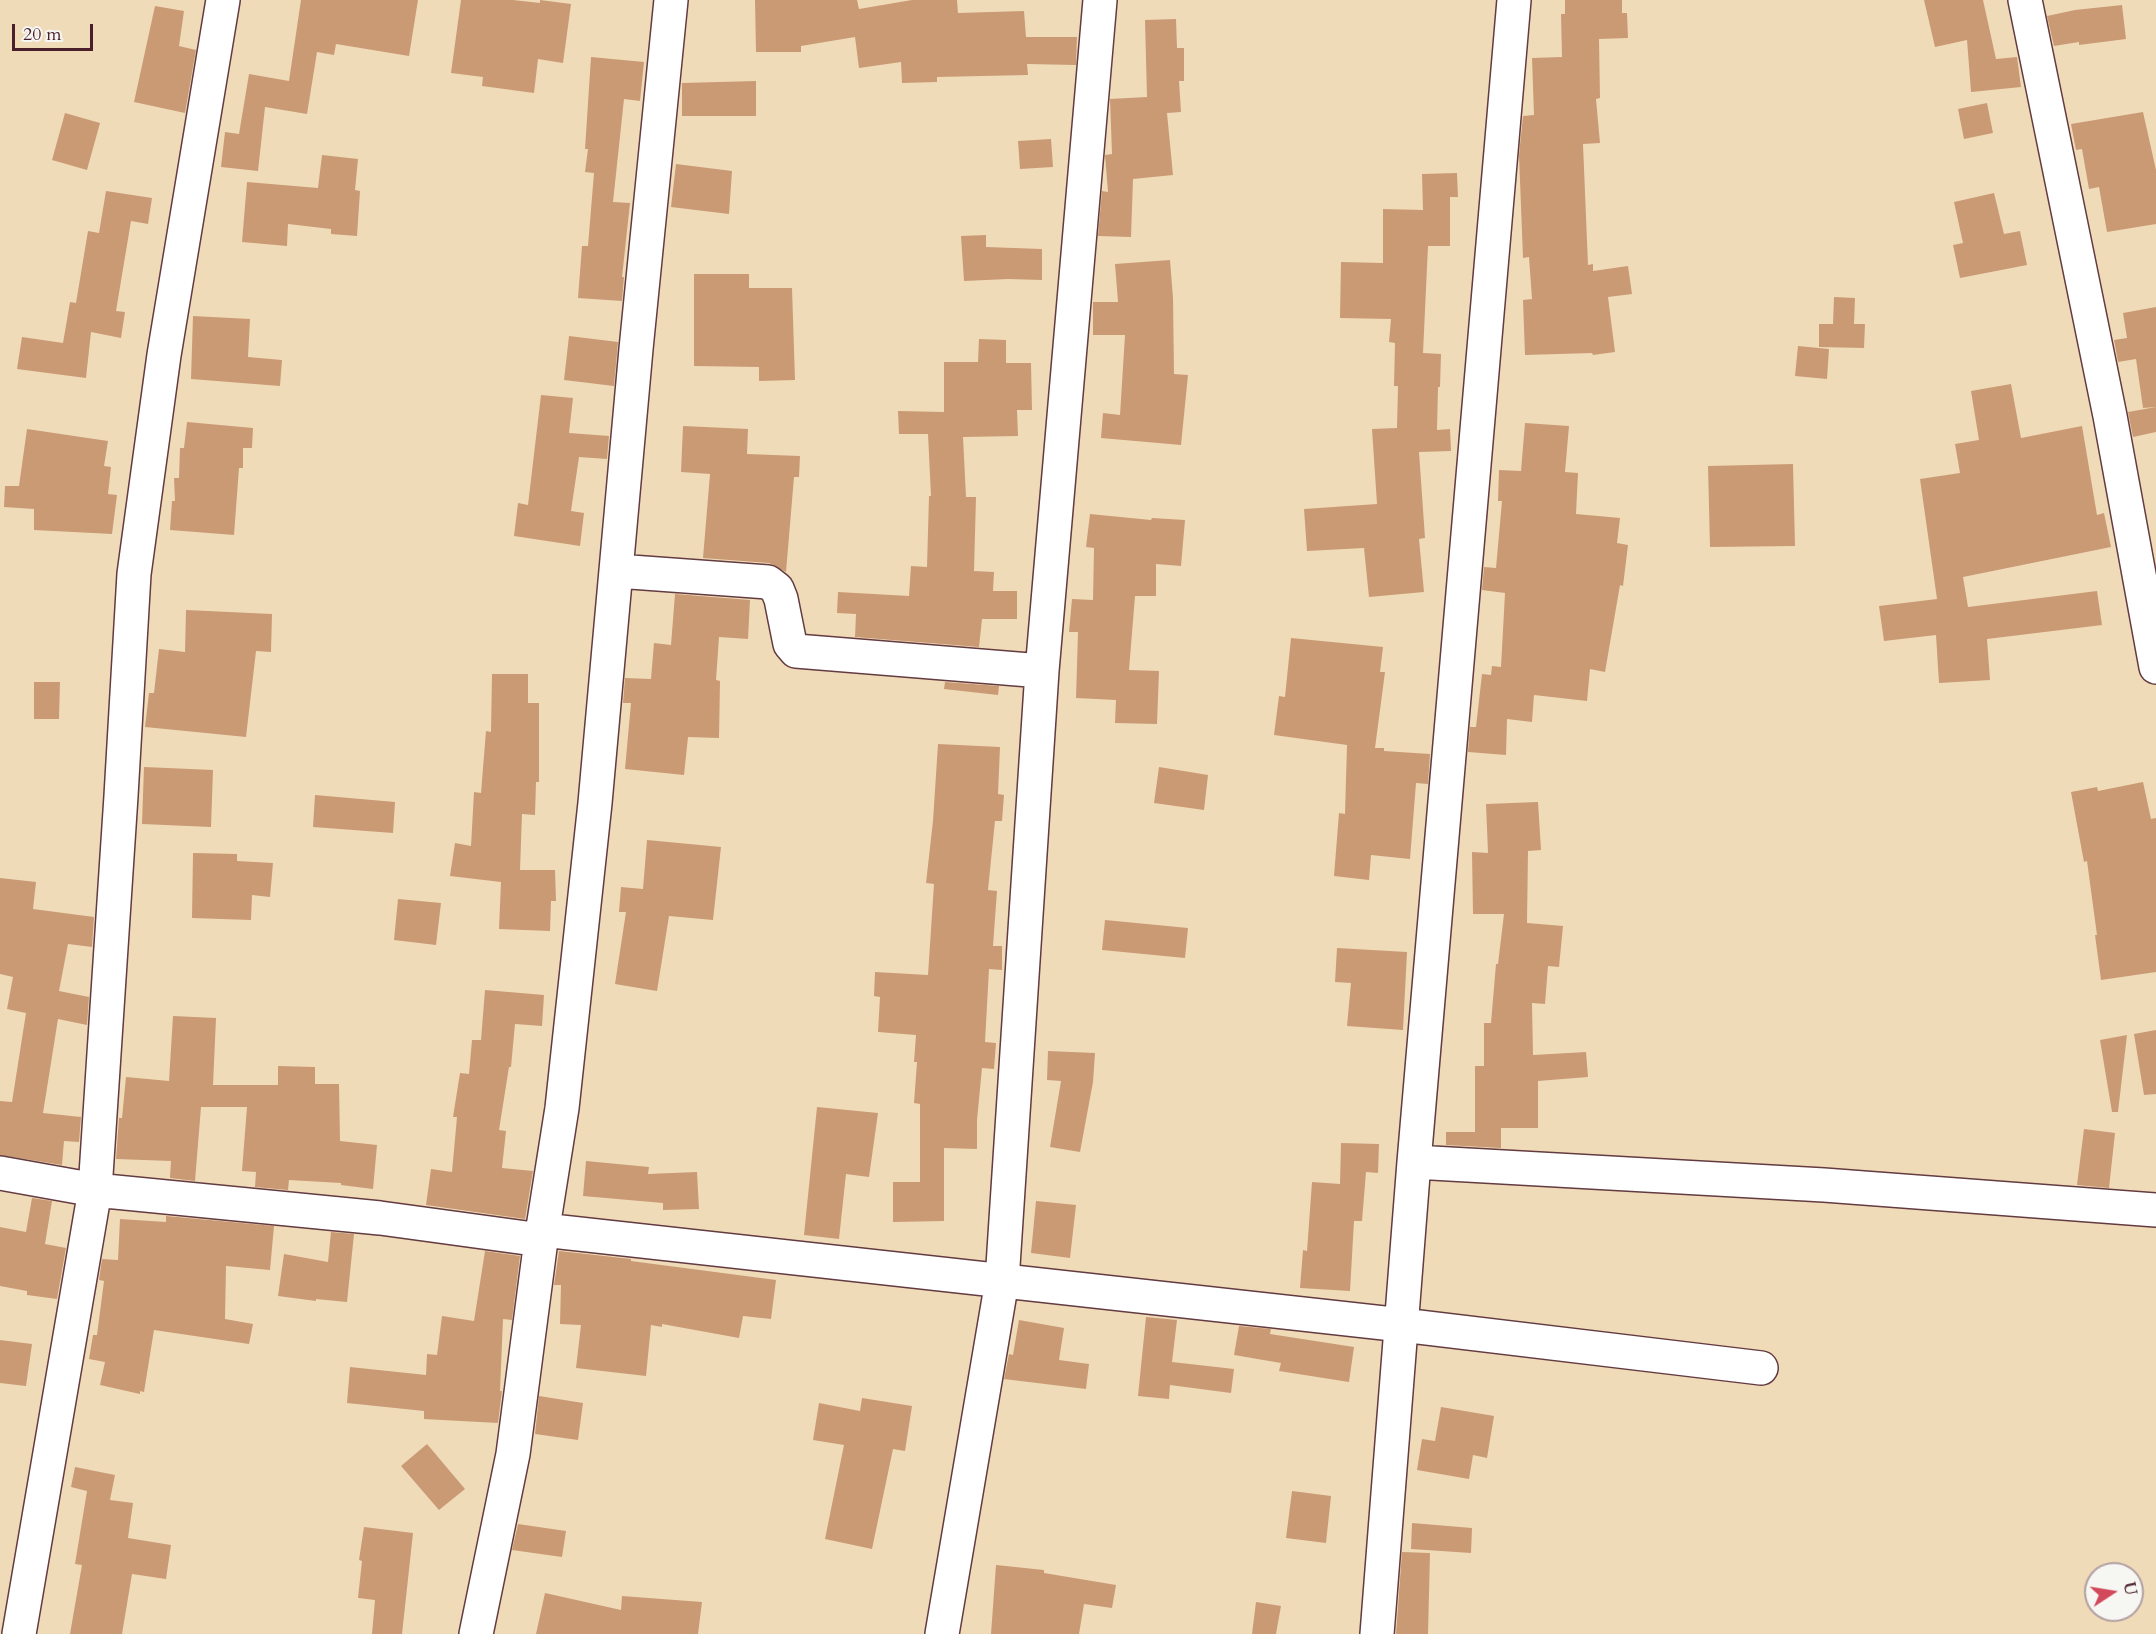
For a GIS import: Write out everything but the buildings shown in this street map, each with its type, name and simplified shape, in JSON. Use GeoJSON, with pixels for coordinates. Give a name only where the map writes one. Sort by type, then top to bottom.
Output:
{"type":"FeatureCollection","features":[{"type":"Feature","properties":{"kind":"street"},"geometry":{"type":"LineString","coordinates":[[19,1634],[95,1190],[134,574],[164,355],[223,0]]}},
{"type":"Feature","properties":{"kind":"street"},"geometry":{"type":"LineString","coordinates":[[476,1634],[513,1454],[563,1096],[595,803],[637,337],[671,0]]}},
{"type":"Feature","properties":{"kind":"street"},"geometry":{"type":"LineString","coordinates":[[942,1634],[1002,1281],[1042,671],[1100,0]]}},
{"type":"Feature","properties":{"kind":"street"},"geometry":{"type":"LineString","coordinates":[[1377,1634],[1414,1162],[1514,0]]}},
{"type":"Feature","properties":{"kind":"street"},"geometry":{"type":"LineString","coordinates":[[2025,0],[2110,416],[2156,667]]}},
{"type":"Feature","properties":{"kind":"street"},"geometry":{"type":"LineString","coordinates":[[616,570],[768,582],[777,589],[790,644],[796,651],[1042,671]]}},
{"type":"Feature","properties":{"kind":"street"},"geometry":{"type":"LineString","coordinates":[[1414,1162],[1824,1185],[2156,1210]]}},
{"type":"Feature","properties":{"kind":"street"},"geometry":{"type":"LineString","coordinates":[[0,1173],[95,1190],[1002,1281],[1402,1325],[1761,1368]]}}]}
